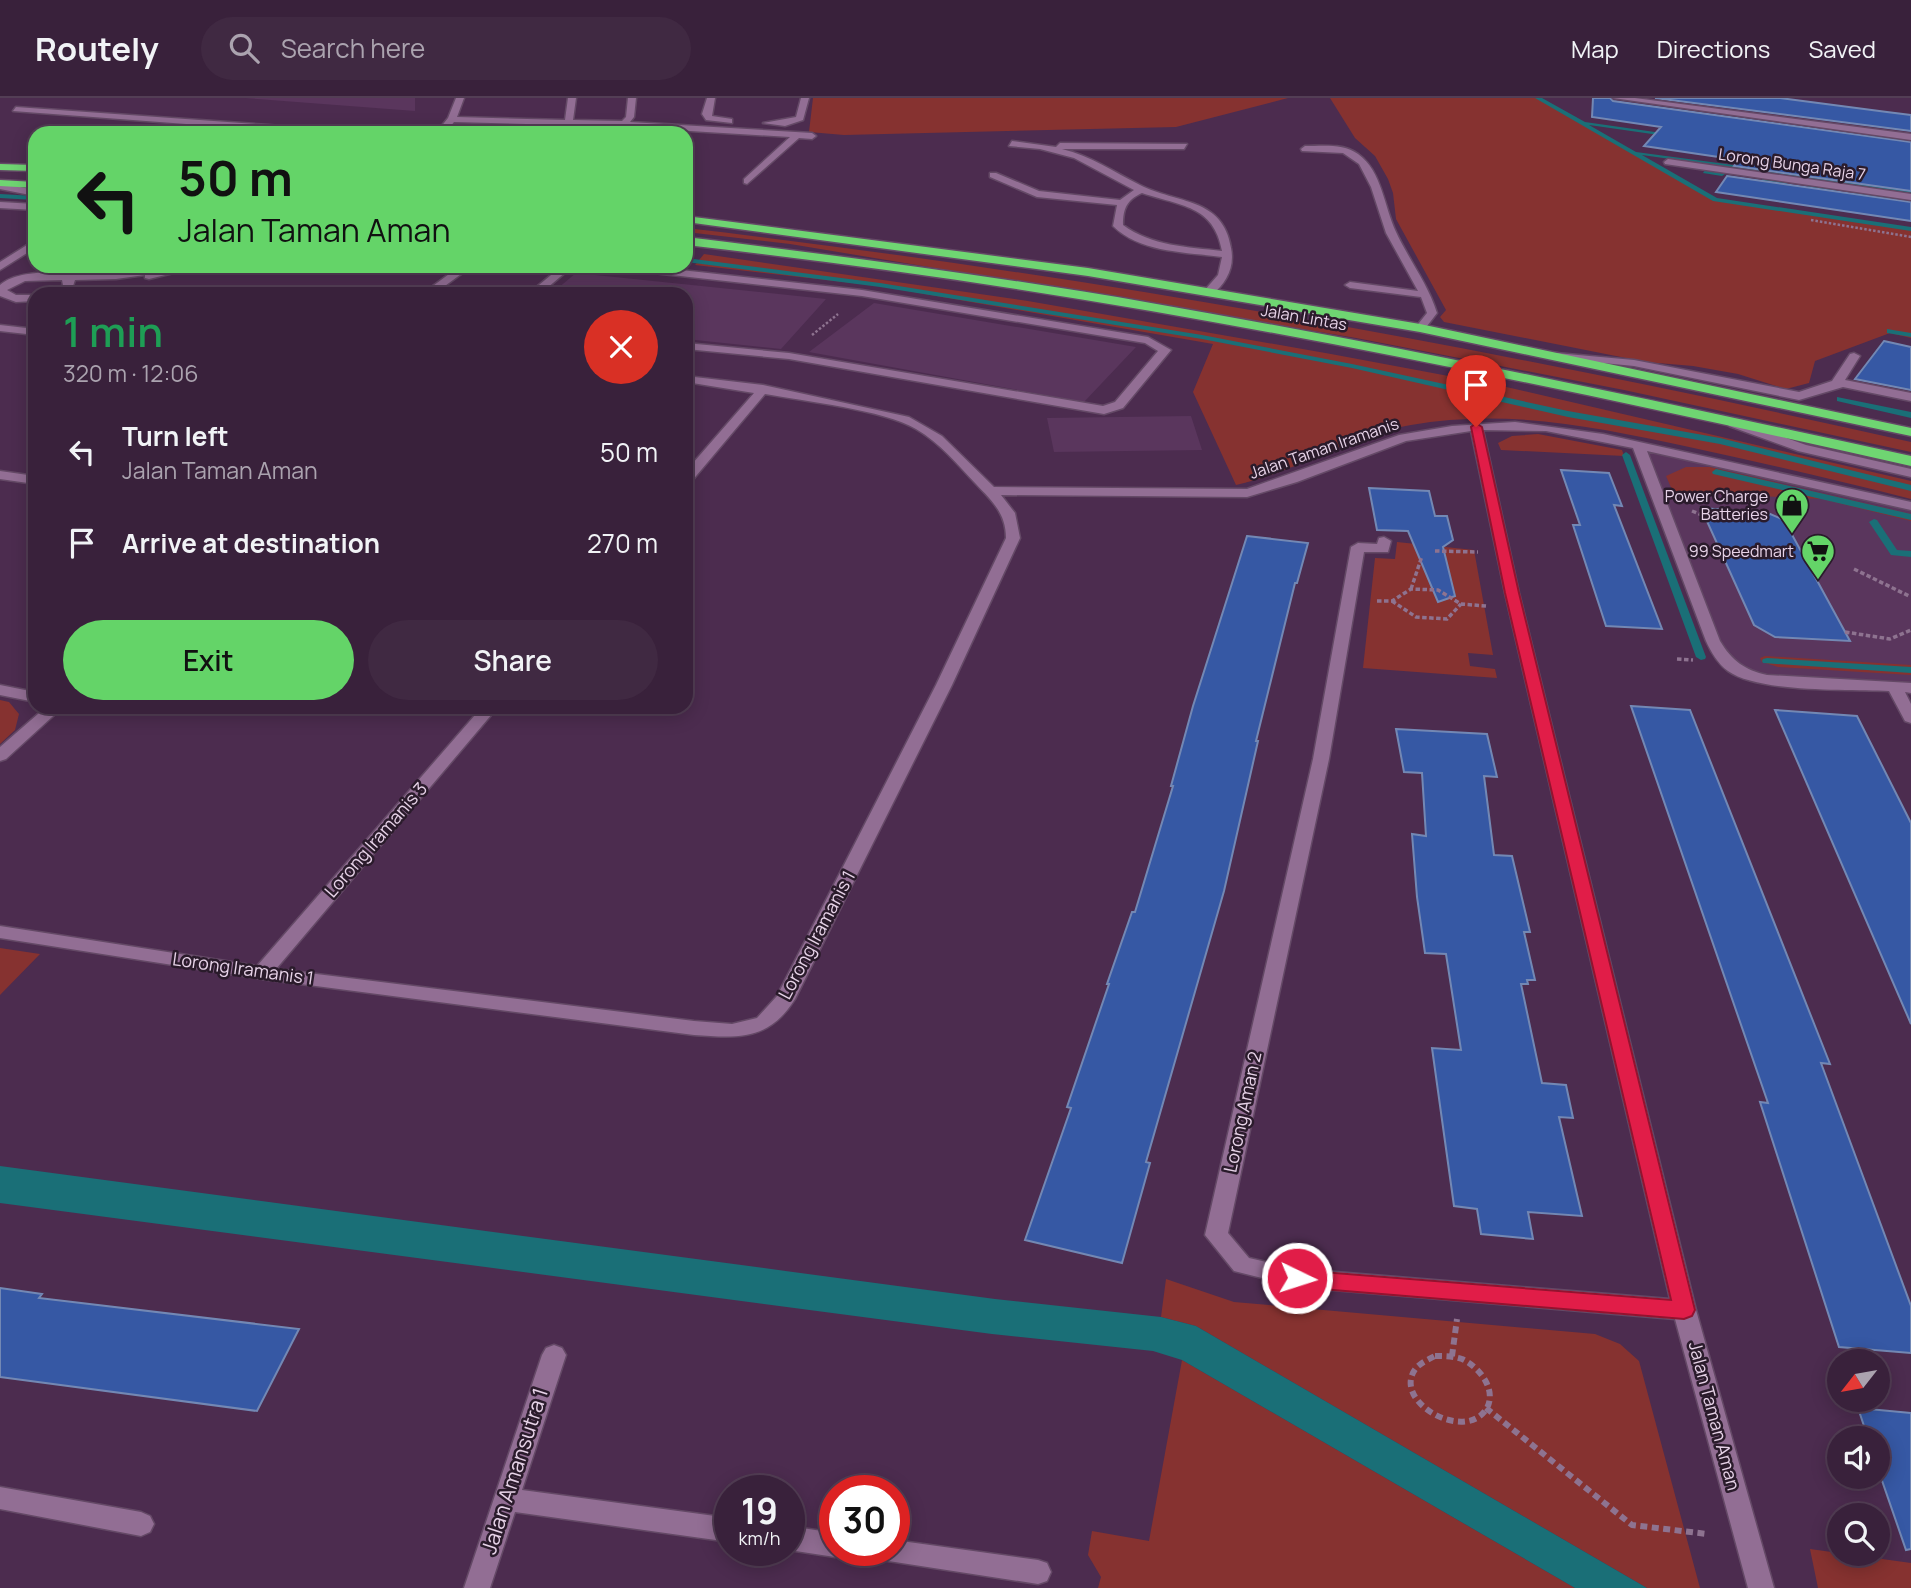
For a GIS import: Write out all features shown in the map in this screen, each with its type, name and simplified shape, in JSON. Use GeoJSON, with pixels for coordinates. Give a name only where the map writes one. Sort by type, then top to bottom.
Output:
{"type":"FeatureCollection","features":[{"type":"Feature","properties":{"kind":"highway"},"geometry":{"type":"LineString","coordinates":[[0,167],[28,167]]}},
{"type":"Feature","properties":{"kind":"highway"},"geometry":{"type":"LineString","coordinates":[[0,173],[28,174]]}},
{"type":"Feature","properties":{"kind":"highway"},"geometry":{"type":"LineString","coordinates":[[0,185],[28,185]]}},
{"type":"Feature","properties":{"kind":"highway","name":"Jalan Lintas"},"geometry":{"type":"LineString","coordinates":[[693,220],[1075,270],[1420,328],[1911,432]]}},
{"type":"Feature","properties":{"kind":"highway"},"geometry":{"type":"LineString","coordinates":[[693,235],[769,245],[792,253]]}},
{"type":"Feature","properties":{"kind":"highway","name":"Jalan Lintas"},"geometry":{"type":"LineString","coordinates":[[693,243],[792,253],[1030,287],[1318,337],[1643,400],[1911,461]]}},
{"type":"Feature","properties":{"kind":"street"},"geometry":{"type":"LineString","coordinates":[[446,126],[452,119],[460,98]]}},
{"type":"Feature","properties":{"kind":"street"},"geometry":{"type":"LineString","coordinates":[[569,122],[572,98]]}},
{"type":"Feature","properties":{"kind":"street"},"geometry":{"type":"LineString","coordinates":[[624,124],[630,117],[632,98]]}},
{"type":"Feature","properties":{"kind":"street"},"geometry":{"type":"LineString","coordinates":[[711,98],[706,114],[709,118],[776,124],[800,118],[805,98]]}},
{"type":"Feature","properties":{"kind":"street"},"geometry":{"type":"LineString","coordinates":[[1617,98],[1911,137]]}},
{"type":"Feature","properties":{"kind":"street"},"geometry":{"type":"LineString","coordinates":[[22,99],[12,111],[235,126]]}},
{"type":"Feature","properties":{"kind":"street"},"geometry":{"type":"LineString","coordinates":[[452,119],[655,126]]}},
{"type":"Feature","properties":{"kind":"street"},"geometry":{"type":"LineString","coordinates":[[529,126],[532,122]]}},
{"type":"Feature","properties":{"kind":"street"},"geometry":{"type":"LineString","coordinates":[[693,128],[812,136]]}},
{"type":"Feature","properties":{"kind":"street"},"geometry":{"type":"LineString","coordinates":[[747,181],[797,135]]}},
{"type":"Feature","properties":{"kind":"street"},"geometry":{"type":"LineString","coordinates":[[1012,144],[1184,146]]}},
{"type":"Feature","properties":{"kind":"street"},"geometry":{"type":"LineString","coordinates":[[1049,146],[1113,173],[1141,190],[1174,198],[1211,215],[1221,227],[1226,240],[1227,270],[1219,285],[1208,293]]}},
{"type":"Feature","properties":{"kind":"street"},"geometry":{"type":"LineString","coordinates":[[1305,149],[1326,148],[1349,152],[1359,158],[1382,201],[1386,220],[1427,295],[1432,313],[1420,328]]}},
{"type":"Feature","properties":{"kind":"street","name":"Lorong Bunga Raja 7"},"geometry":{"type":"LineString","coordinates":[[1668,162],[1911,197]]}},
{"type":"Feature","properties":{"kind":"street"},"geometry":{"type":"LineString","coordinates":[[993,175],[1037,194],[1120,203]]}},
{"type":"Feature","properties":{"kind":"street"},"geometry":{"type":"LineString","coordinates":[[0,185],[28,191]]}},
{"type":"Feature","properties":{"kind":"street"},"geometry":{"type":"LineString","coordinates":[[1141,190],[1126,196],[1120,203],[1118,226],[1126,234],[1142,240],[1227,255]]}},
{"type":"Feature","properties":{"kind":"street"},"geometry":{"type":"LineString","coordinates":[[0,205],[28,207]]}},
{"type":"Feature","properties":{"kind":"street"},"geometry":{"type":"LineString","coordinates":[[0,213],[28,207]]}},
{"type":"Feature","properties":{"kind":"street"},"geometry":{"type":"LineString","coordinates":[[0,267],[28,248]]}},
{"type":"Feature","properties":{"kind":"street"},"geometry":{"type":"LineString","coordinates":[[28,298],[13,298],[3,288],[40,273]]}},
{"type":"Feature","properties":{"kind":"street"},"geometry":{"type":"LineString","coordinates":[[60,287],[69,273]]}},
{"type":"Feature","properties":{"kind":"street"},"geometry":{"type":"LineString","coordinates":[[66,281],[132,273]]}},
{"type":"Feature","properties":{"kind":"street"},"geometry":{"type":"LineString","coordinates":[[29,277],[66,281],[165,273]]}},
{"type":"Feature","properties":{"kind":"street"},"geometry":{"type":"LineString","coordinates":[[437,287],[457,273]]}},
{"type":"Feature","properties":{"kind":"street"},"geometry":{"type":"LineString","coordinates":[[542,287],[559,273]]}},
{"type":"Feature","properties":{"kind":"street"},"geometry":{"type":"LineString","coordinates":[[681,273],[862,293],[1148,341],[1165,350],[1119,405],[1104,410],[789,356],[693,347]]}},
{"type":"Feature","properties":{"kind":"street"},"geometry":{"type":"LineString","coordinates":[[1350,285],[1427,295]]}},
{"type":"Feature","properties":{"kind":"street"},"geometry":{"type":"LineString","coordinates":[[0,328],[28,331]]}},
{"type":"Feature","properties":{"kind":"street"},"geometry":{"type":"LineString","coordinates":[[1556,356],[1634,363],[1799,396],[1836,384],[1852,384],[1911,397]]}},
{"type":"Feature","properties":{"kind":"street"},"geometry":{"type":"LineString","coordinates":[[1836,384],[1854,356]]}},
{"type":"Feature","properties":{"kind":"street","name":"Lorong Iramanis 1"},"geometry":{"type":"LineString","coordinates":[[0,932],[262,973],[694,1028],[732,1031],[764,1023],[785,999],[944,685],[1013,538],[1014,525],[1008,511],[991,491],[939,439],[919,425],[890,415],[763,389],[693,380]]}},
{"type":"Feature","properties":{"kind":"street"},"geometry":{"type":"LineString","coordinates":[[693,471],[763,389]]}},
{"type":"Feature","properties":{"kind":"street"},"geometry":{"type":"LineString","coordinates":[[1712,416],[1802,448],[1911,473]]}},
{"type":"Feature","properties":{"kind":"street","name":"Jalan Taman Iramanis"},"geometry":{"type":"LineString","coordinates":[[991,491],[1247,493],[1272,488],[1378,446],[1423,434],[1476,427],[1526,426],[1567,430],[1789,476],[1911,506]]}},
{"type":"Feature","properties":{"kind":"street","name":"Jalan Taman Aman"},"geometry":{"type":"LineString","coordinates":[[1476,427],[1512,593],[1684,1310],[1761,1588]]}},
{"type":"Feature","properties":{"kind":"street"},"geometry":{"type":"LineString","coordinates":[[1639,446],[1713,641],[1728,666],[1745,675],[1767,680],[1911,688]]}},
{"type":"Feature","properties":{"kind":"street"},"geometry":{"type":"LineString","coordinates":[[0,475],[28,479]]}},
{"type":"Feature","properties":{"kind":"street","name":"Lorong Aman 2"},"geometry":{"type":"LineString","coordinates":[[1384,541],[1383,549],[1358,547],[1321,759],[1216,1235],[1242,1265],[1297,1278],[1684,1310]]}},
{"type":"Feature","properties":{"kind":"street"},"geometry":{"type":"LineString","coordinates":[[1894,687],[1911,718]]}},
{"type":"Feature","properties":{"kind":"street"},"geometry":{"type":"LineString","coordinates":[[0,690],[28,695]]}},
{"type":"Feature","properties":{"kind":"street"},"geometry":{"type":"LineString","coordinates":[[0,756],[47,714]]}},
{"type":"Feature","properties":{"kind":"street","name":"Lorong Iramanis 3"},"geometry":{"type":"LineString","coordinates":[[262,973],[484,714]]}},
{"type":"Feature","properties":{"kind":"street","name":"Jalan Amansutra 1"},"geometry":{"type":"LineString","coordinates":[[477,1588],[554,1355]]}},
{"type":"Feature","properties":{"kind":"street"},"geometry":{"type":"LineString","coordinates":[[0,1498],[141,1524]]}},
{"type":"Feature","properties":{"kind":"street"},"geometry":{"type":"LineString","coordinates":[[505,1499],[714,1528]]}},
{"type":"Feature","properties":{"kind":"street"},"geometry":{"type":"LineString","coordinates":[[910,1555],[1038,1573]]}},
{"type":"Feature","properties":{"kind":"path"},"geometry":{"type":"LineString","coordinates":[[1811,220],[1911,237]]}},
{"type":"Feature","properties":{"kind":"path"},"geometry":{"type":"LineString","coordinates":[[789,356],[862,293]]}},
{"type":"Feature","properties":{"kind":"path"},"geometry":{"type":"LineString","coordinates":[[1435,551],[1483,553]]}},
{"type":"Feature","properties":{"kind":"path"},"geometry":{"type":"LineString","coordinates":[[1411,589],[1422,556]]}},
{"type":"Feature","properties":{"kind":"path"},"geometry":{"type":"LineString","coordinates":[[1854,569],[1909,596]]}},
{"type":"Feature","properties":{"kind":"path"},"geometry":{"type":"LineString","coordinates":[[1392,601],[1411,589],[1438,590],[1461,604],[1494,606]]}},
{"type":"Feature","properties":{"kind":"path"},"geometry":{"type":"LineString","coordinates":[[1368,600],[1392,601],[1416,617],[1447,618],[1461,604]]}},
{"type":"Feature","properties":{"kind":"path"},"geometry":{"type":"LineString","coordinates":[[1845,632],[1890,639],[1911,630]]}},
{"type":"Feature","properties":{"kind":"path"},"geometry":{"type":"LineString","coordinates":[[1677,659],[1699,660]]}},
{"type":"Feature","properties":{"kind":"path"},"geometry":{"type":"LineString","coordinates":[[1452,1356],[1458,1310]]}},
{"type":"Feature","properties":{"kind":"path"},"geometry":{"type":"LineString","coordinates":[[1435,1356],[1452,1356],[1469,1363],[1482,1375],[1489,1389],[1490,1404],[1486,1408],[1480,1415],[1465,1421],[1447,1420],[1430,1413],[1417,1401],[1410,1387],[1411,1372],[1420,1361],[1435,1356]]}},
{"type":"Feature","properties":{"kind":"path"},"geometry":{"type":"LineString","coordinates":[[1486,1408],[1632,1525],[1707,1534]]}},
{"type":"Feature","properties":{"kind":"shaded area"},"geometry":{"type":"Polygon","coordinates":[[[245,98],[415,98],[415,111],[245,98]]]}},
{"type":"Feature","properties":{"kind":"shaded area"},"geometry":{"type":"Polygon","coordinates":[[[813,98],[1288,98],[1176,127],[844,135],[809,132],[813,98]]]}},
{"type":"Feature","properties":{"kind":"shaded area"},"geometry":{"type":"Polygon","coordinates":[[[1330,98],[1538,98],[1715,200],[1911,229],[1911,338],[1890,333],[1815,361],[1809,383],[1786,389],[1738,374],[1693,366],[1646,362],[1444,322],[1440,317],[1446,310],[1396,219],[1393,193],[1388,179],[1375,156],[1355,138],[1330,98]]]}},
{"type":"Feature","properties":{"kind":"shaded area"},"geometry":{"type":"Polygon","coordinates":[[[693,229],[994,269],[1302,319],[1607,377],[1911,442],[1911,452],[1624,390],[1356,338],[790,244],[693,233],[693,229]]]}},
{"type":"Feature","properties":{"kind":"shaded area"},"geometry":{"type":"Polygon","coordinates":[[[704,254],[1028,301],[1502,386],[1911,481],[1911,499],[1772,465],[1620,433],[1551,422],[1481,418],[1446,420],[1388,430],[1280,472],[1236,485],[1193,392],[1213,344],[879,286],[695,265],[704,254]]]}},
{"type":"Feature","properties":{"kind":"shaded area"},"geometry":{"type":"Polygon","coordinates":[[[576,273],[826,299],[781,349],[693,340],[693,287],[559,287],[576,273]]]}},
{"type":"Feature","properties":{"kind":"shaded area"},"geometry":{"type":"Polygon","coordinates":[[[874,303],[1136,347],[1084,402],[809,352],[874,303]]]}},
{"type":"Feature","properties":{"kind":"shaded area"},"geometry":{"type":"Polygon","coordinates":[[[1191,416],[1202,450],[1054,452],[1047,418],[1191,416]]]}},
{"type":"Feature","properties":{"kind":"shaded area"},"geometry":{"type":"Polygon","coordinates":[[[1538,434],[1622,450],[1624,456],[1501,450],[1498,443],[1512,436],[1538,434]]]}},
{"type":"Feature","properties":{"kind":"shaded area"},"geometry":{"type":"Polygon","coordinates":[[[1639,446],[1911,506],[1911,688],[1767,680],[1728,666],[1639,446]]]}},
{"type":"Feature","properties":{"kind":"shaded area"},"geometry":{"type":"Polygon","coordinates":[[[1686,467],[1710,467],[1911,514],[1911,521],[1822,499],[1673,492],[1666,476],[1686,467]]]}},
{"type":"Feature","properties":{"kind":"shaded area"},"geometry":{"type":"Polygon","coordinates":[[[1397,542],[1474,550],[1493,655],[1468,653],[1470,666],[1495,669],[1497,678],[1363,668],[1375,558],[1395,559],[1397,542]]]}},
{"type":"Feature","properties":{"kind":"shaded area"},"geometry":{"type":"Polygon","coordinates":[[[1765,656],[1911,665],[1911,675],[1778,667],[1762,662],[1760,658],[1765,656]]]}},
{"type":"Feature","properties":{"kind":"shaded area"},"geometry":{"type":"Polygon","coordinates":[[[0,700],[9,702],[19,714],[15,730],[0,744],[0,700]]]}},
{"type":"Feature","properties":{"kind":"shaded area"},"geometry":{"type":"Polygon","coordinates":[[[0,948],[40,954],[0,995],[0,948]]]}},
{"type":"Feature","properties":{"kind":"shaded area"},"geometry":{"type":"Polygon","coordinates":[[[0,1166],[995,1299],[1161,1317],[1196,1326],[1647,1588],[1575,1588],[1182,1360],[1153,1351],[992,1334],[0,1203],[0,1166]]]}},
{"type":"Feature","properties":{"kind":"shaded area"},"geometry":{"type":"Polygon","coordinates":[[[1166,1279],[1234,1302],[1595,1334],[1620,1344],[1639,1361],[1700,1588],[1647,1588],[1196,1326],[1161,1317],[1166,1279]]]}},
{"type":"Feature","properties":{"kind":"shaded area"},"geometry":{"type":"Polygon","coordinates":[[[1182,1360],[1575,1588],[1098,1588],[1101,1577],[1088,1555],[1092,1531],[1149,1541],[1182,1360]]]}},
{"type":"Feature","properties":{"kind":"shaded area"},"geometry":{"type":"Polygon","coordinates":[[[1810,1549],[1827,1551],[1827,1566],[1890,1566],[1890,1560],[1911,1563],[1911,1588],[1818,1588],[1810,1549]]]}},
{"type":"Feature","properties":{"kind":"building"},"geometry":{"type":"Polygon","coordinates":[[[1593,98],[1610,98],[1613,101],[1911,142],[1911,191],[1734,166],[1739,160],[1644,146],[1661,127],[1592,117],[1593,98]]]}},
{"type":"Feature","properties":{"kind":"building"},"geometry":{"type":"Polygon","coordinates":[[[1655,98],[1780,98],[1911,115],[1911,131],[1655,98]]]}},
{"type":"Feature","properties":{"kind":"building"},"geometry":{"type":"Polygon","coordinates":[[[1727,176],[1911,202],[1911,221],[1716,192],[1727,176]]]}},
{"type":"Feature","properties":{"kind":"building"},"geometry":{"type":"Polygon","coordinates":[[[1884,341],[1911,347],[1911,390],[1855,379],[1884,341]]]}},
{"type":"Feature","properties":{"kind":"building"},"geometry":{"type":"Polygon","coordinates":[[[1561,470],[1609,473],[1622,506],[1614,505],[1662,629],[1606,626],[1573,525],[1580,525],[1561,470]]]}},
{"type":"Feature","properties":{"kind":"building"},"geometry":{"type":"Polygon","coordinates":[[[1369,488],[1429,491],[1435,516],[1447,516],[1453,540],[1443,547],[1455,596],[1438,602],[1408,531],[1377,530],[1369,488]]]}},
{"type":"Feature","properties":{"kind":"building"},"geometry":{"type":"Polygon","coordinates":[[[1701,508],[1768,513],[1784,520],[1850,641],[1775,637],[1754,625],[1701,508]]]}},
{"type":"Feature","properties":{"kind":"building"},"geometry":{"type":"Polygon","coordinates":[[[1247,536],[1308,543],[1295,583],[1256,741],[1224,891],[1146,1162],[1150,1163],[1122,1263],[1025,1240],[1071,1108],[1067,1107],[1107,984],[1132,912],[1135,912],[1173,786],[1193,706],[1247,536]]]}},
{"type":"Feature","properties":{"kind":"building"},"geometry":{"type":"Polygon","coordinates":[[[1631,706],[1690,710],[1830,1064],[1821,1063],[1911,1306],[1911,1353],[1890,1351],[1890,1349],[1839,1347],[1760,1102],[1768,1103],[1631,706]]]}},
{"type":"Feature","properties":{"kind":"building"},"geometry":{"type":"Polygon","coordinates":[[[1775,710],[1857,716],[1911,823],[1911,1024],[1775,710]]]}},
{"type":"Feature","properties":{"kind":"building"},"geometry":{"type":"Polygon","coordinates":[[[1396,729],[1487,734],[1497,777],[1484,776],[1494,855],[1512,856],[1530,932],[1524,932],[1535,980],[1527,980],[1528,984],[1521,984],[1542,1083],[1566,1085],[1573,1118],[1559,1117],[1582,1216],[1528,1212],[1533,1239],[1481,1234],[1477,1209],[1454,1206],[1432,1048],[1461,1050],[1446,954],[1425,953],[1417,897],[1412,834],[1426,836],[1422,773],[1404,772],[1396,729]]]}},
{"type":"Feature","properties":{"kind":"building"},"geometry":{"type":"Polygon","coordinates":[[[0,1288],[42,1294],[39,1298],[299,1329],[257,1411],[0,1377],[0,1288]]]}},
{"type":"Feature","properties":{"kind":"building"},"geometry":{"type":"Polygon","coordinates":[[[1859,1412],[1911,1413],[1911,1549],[1906,1550],[1885,1489],[1890,1489],[1890,1426],[1864,1426],[1859,1412]]]}},
{"type":"Feature","properties":{"kind":"waterway"},"geometry":{"type":"LineString","coordinates":[[1538,98],[1715,200],[1911,229]]}},
{"type":"Feature","properties":{"kind":"waterway"},"geometry":{"type":"LineString","coordinates":[[1587,123],[1673,135]]}},
{"type":"Feature","properties":{"kind":"waterway"},"geometry":{"type":"LineString","coordinates":[[1865,136],[1911,142]]}},
{"type":"Feature","properties":{"kind":"waterway"},"geometry":{"type":"LineString","coordinates":[[1639,153],[1911,191]]}},
{"type":"Feature","properties":{"kind":"waterway"},"geometry":{"type":"LineString","coordinates":[[1705,172],[1722,174]]}},
{"type":"Feature","properties":{"kind":"waterway"},"geometry":{"type":"LineString","coordinates":[[1764,180],[1785,183]]}},
{"type":"Feature","properties":{"kind":"waterway"},"geometry":{"type":"LineString","coordinates":[[1810,187],[1834,190]]}},
{"type":"Feature","properties":{"kind":"waterway"},"geometry":{"type":"LineString","coordinates":[[1857,194],[1890,198]]}},
{"type":"Feature","properties":{"kind":"waterway"},"geometry":{"type":"LineString","coordinates":[[0,196],[28,198]]}},
{"type":"Feature","properties":{"kind":"waterway"},"geometry":{"type":"LineString","coordinates":[[1906,201],[1911,201]]}},
{"type":"Feature","properties":{"kind":"waterway"},"geometry":{"type":"LineString","coordinates":[[693,261],[880,285],[1202,337],[1352,366],[1568,414],[1720,441],[1911,488]]}},
{"type":"Feature","properties":{"kind":"waterway"},"geometry":{"type":"LineString","coordinates":[[1890,331],[1911,335]]}},
{"type":"Feature","properties":{"kind":"waterway"},"geometry":{"type":"LineString","coordinates":[[1840,399],[1911,415]]}},
{"type":"Feature","properties":{"kind":"waterway"},"geometry":{"type":"LineString","coordinates":[[1626,455],[1701,657]]}},
{"type":"Feature","properties":{"kind":"waterway"},"geometry":{"type":"LineString","coordinates":[[1716,472],[1911,517]]}},
{"type":"Feature","properties":{"kind":"waterway"},"geometry":{"type":"LineString","coordinates":[[1874,522],[1894,553],[1911,554]]}},
{"type":"Feature","properties":{"kind":"waterway"},"geometry":{"type":"LineString","coordinates":[[1767,661],[1911,670]]}},
{"type":"Feature","properties":{"kind":"place","name":"Power Charge Batteries"},"geometry":{"type":"Point","coordinates":[1792,535]}},
{"type":"Feature","properties":{"kind":"place","name":"99 Speedmart"},"geometry":{"type":"Point","coordinates":[1818,581]}},
{"type":"Feature","properties":{"kind":"route"},"geometry":{"type":"LineString","coordinates":[[1297,1278],[1684,1310],[1512,593],[1476,427]]}}]}
